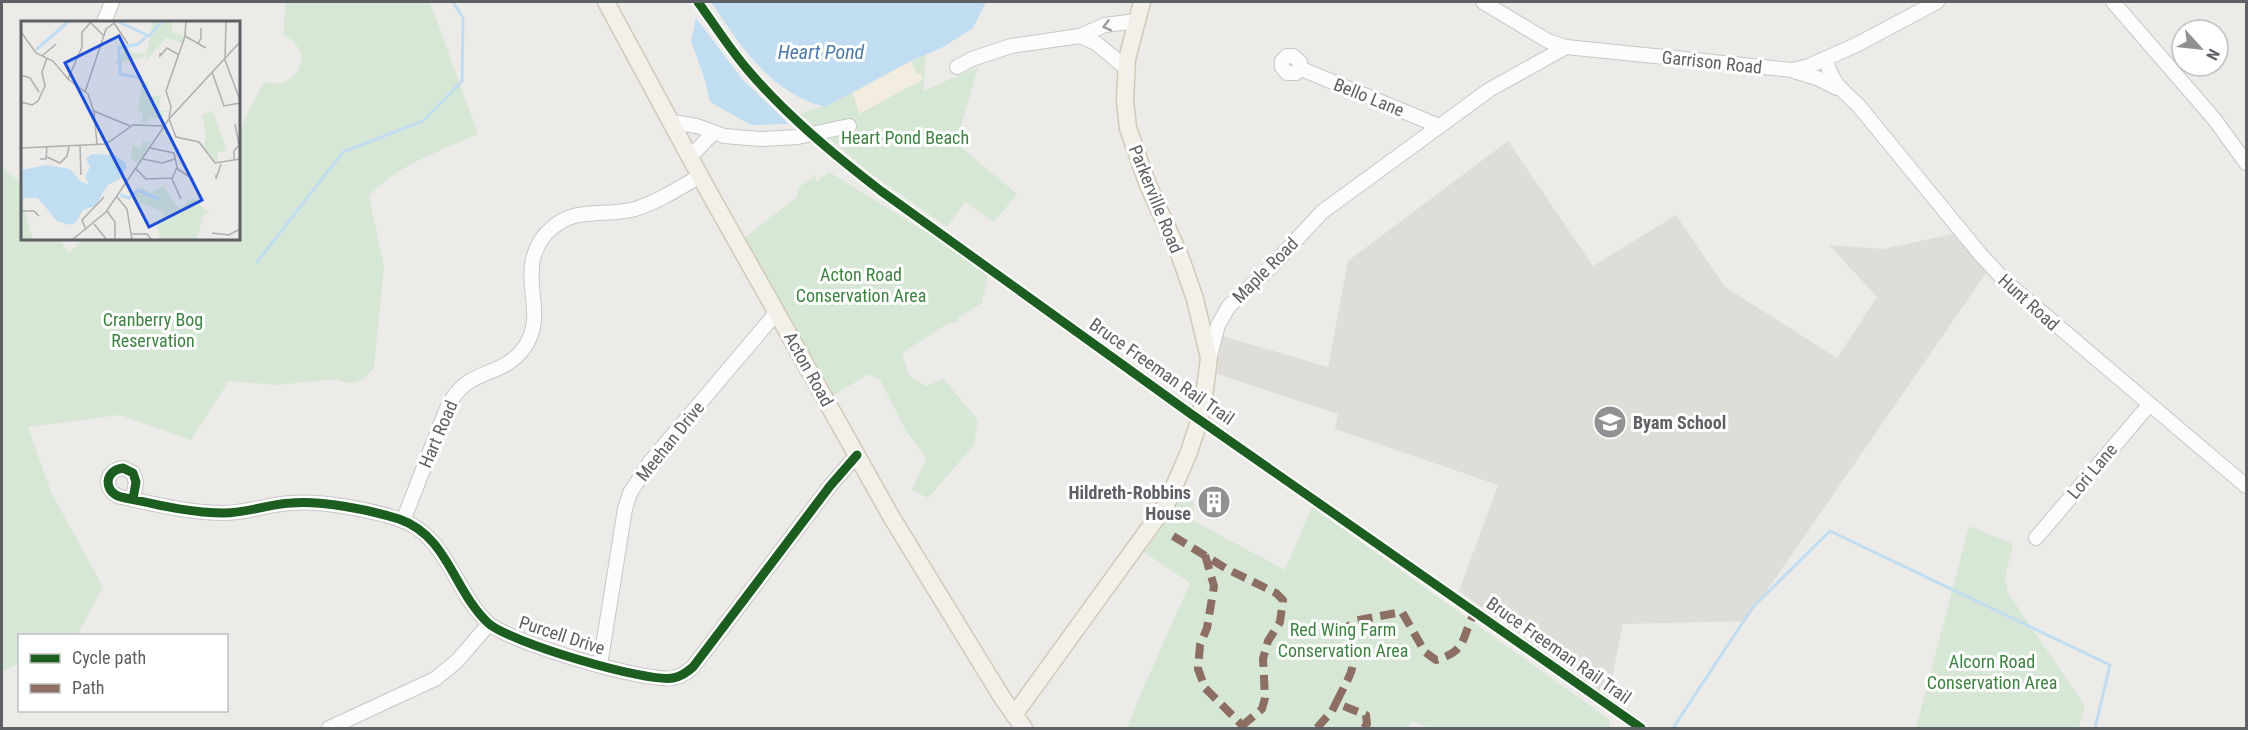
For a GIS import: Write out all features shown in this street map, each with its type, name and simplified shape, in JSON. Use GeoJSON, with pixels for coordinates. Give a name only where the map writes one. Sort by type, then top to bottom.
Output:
{"type":"FeatureCollection","features":[{"type":"Feature","properties":{"kind":"main road","name":"Acton Road"},"geometry":{"type":"LineString","coordinates":[[606,2],[700,176],[914,556],[1019,722]]}},
{"type":"Feature","properties":{"kind":"main road","name":"Parkerville Road"},"geometry":{"type":"LineString","coordinates":[[1142,2],[1126,68],[1125,101],[1128,128],[1148,185],[1188,277],[1209,358]]}},
{"type":"Feature","properties":{"kind":"main road","name":"Maple Road"},"geometry":{"type":"LineString","coordinates":[[1019,722],[1156,521],[1175,489],[1200,418],[1209,358]]}},
{"type":"Feature","properties":{"kind":"street"},"geometry":{"type":"LineString","coordinates":[[104,21],[112,2]]}},
{"type":"Feature","properties":{"kind":"street","name":"Garrison Road"},"geometry":{"type":"LineString","coordinates":[[1483,2],[1548,41],[1566,47],[1792,70],[1809,66],[1876,35],[1937,2]]}},
{"type":"Feature","properties":{"kind":"street"},"geometry":{"type":"LineString","coordinates":[[2113,2],[2215,120],[2247,163]]}},
{"type":"Feature","properties":{"kind":"street"},"geometry":{"type":"LineString","coordinates":[[957,67],[972,59],[1011,46],[1080,36],[1105,25],[1136,21]]}},
{"type":"Feature","properties":{"kind":"street"},"geometry":{"type":"LineString","coordinates":[[1080,36],[1096,44],[1126,68]]}},
{"type":"Feature","properties":{"kind":"street","name":"Maple Road"},"geometry":{"type":"LineString","coordinates":[[1209,358],[1218,325],[1229,306],[1236,297],[1272,267],[1322,212],[1509,77],[1566,47]]}},
{"type":"Feature","properties":{"kind":"street","name":"Hunt Road"},"geometry":{"type":"LineString","coordinates":[[1826,58],[1829,73],[1841,89],[1858,105],[1980,254],[2006,282],[2247,486]]}},
{"type":"Feature","properties":{"kind":"street","name":"Bello Lane"},"geometry":{"type":"LineString","coordinates":[[1299,68],[1439,126]]}},
{"type":"Feature","properties":{"kind":"street","name":"Hunt Road"},"geometry":{"type":"LineString","coordinates":[[1792,70],[1841,89]]}},
{"type":"Feature","properties":{"kind":"street"},"geometry":{"type":"LineString","coordinates":[[672,122],[697,126],[713,134],[760,139],[798,137],[849,126]]}},
{"type":"Feature","properties":{"kind":"street"},"geometry":{"type":"LineString","coordinates":[[690,157],[713,134]]}},
{"type":"Feature","properties":{"kind":"street","name":"Hart Road"},"geometry":{"type":"LineString","coordinates":[[403,521],[453,396],[471,379],[513,360],[529,339],[535,313],[532,262],[538,244],[547,232],[570,216],[637,209],[700,176]]}},
{"type":"Feature","properties":{"kind":"street","name":"Meehan Drive"},"geometry":{"type":"LineString","coordinates":[[600,665],[625,508],[630,493],[650,462],[777,312]]}},
{"type":"Feature","properties":{"kind":"street","name":"Lori Lane"},"geometry":{"type":"LineString","coordinates":[[2036,538],[2149,405]]}},
{"type":"Feature","properties":{"kind":"street","name":"Purcell Drive"},"geometry":{"type":"LineString","coordinates":[[133,499],[197,511],[223,513],[288,503],[310,503],[403,521],[427,535],[440,548],[463,591],[489,624],[519,641],[600,665],[638,676],[673,678],[693,667],[830,486],[857,455]]}},
{"type":"Feature","properties":{"kind":"street"},"geometry":{"type":"LineString","coordinates":[[328,729],[435,679],[457,661],[489,624]]}},
{"type":"Feature","properties":{"kind":"shaded area","name":"Byam School"},"geometry":{"type":"Polygon","coordinates":[[[1508,141],[1593,266],[1676,215],[1725,287],[1837,358],[1877,297],[1829,245],[1883,249],[1953,234],[1986,273],[1746,621],[1623,624],[1608,698],[1459,591],[1498,485],[1335,429],[1338,414],[1217,374],[1222,336],[1328,367],[1348,261],[1508,141]]]}},
{"type":"Feature","properties":{"kind":"green space","name":"Cranberry Bog Reservation"},"geometry":{"type":"Polygon","coordinates":[[[286,2],[430,2],[478,134],[406,167],[380,185],[369,196],[384,266],[374,367],[362,379],[352,383],[336,379],[277,385],[229,381],[191,440],[120,415],[28,427],[51,492],[103,587],[78,634],[18,634],[18,664],[2,672],[2,166],[21,184],[21,240],[61,240],[69,253],[83,240],[240,240],[240,128],[264,82],[287,81],[299,67],[301,59],[299,50],[283,35],[286,2]]]}},
{"type":"Feature","properties":{"kind":"green space","name":"Heart Pond Beach"},"geometry":{"type":"Polygon","coordinates":[[[926,54],[923,91],[978,67],[956,143],[1017,194],[994,222],[965,202],[947,227],[873,175],[800,114],[825,107],[926,54]]]}},
{"type":"Feature","properties":{"kind":"green space","name":"Acton Road Conservation Area"},"geometry":{"type":"Polygon","coordinates":[[[829,172],[944,243],[988,275],[982,303],[958,318],[958,322],[947,324],[902,353],[909,376],[926,386],[944,379],[978,420],[974,445],[928,498],[912,490],[926,458],[906,431],[880,380],[869,374],[834,395],[744,238],[797,197],[798,188],[816,174],[816,182],[829,172]]]}},
{"type":"Feature","properties":{"kind":"green space","name":"Red Wing Farm Conservation Area"},"geometry":{"type":"Polygon","coordinates":[[[1183,495],[1194,502],[1192,520],[1285,570],[1312,507],[1610,720],[1609,728],[1429,728],[1411,721],[1409,728],[1127,728],[1190,583],[1144,552],[1183,495]]]}},
{"type":"Feature","properties":{"kind":"green space","name":"Alcorn Road Conservation Area"},"geometry":{"type":"Polygon","coordinates":[[[1969,526],[2013,544],[2005,578],[2008,593],[2085,706],[2079,728],[1916,728],[1969,526]]]}},
{"type":"Feature","properties":{"kind":"sand"},"geometry":{"type":"Polygon","coordinates":[[[911,61],[917,74],[921,73],[922,80],[859,114],[853,93],[911,61]]]}},
{"type":"Feature","properties":{"kind":"water","name":"Heart Pond"},"geometry":{"type":"Polygon","coordinates":[[[711,2],[986,2],[973,28],[943,47],[911,61],[825,107],[788,91],[773,79],[746,51],[711,2]]]}},
{"type":"Feature","properties":{"kind":"water"},"geometry":{"type":"Polygon","coordinates":[[[696,18],[742,79],[789,124],[751,125],[710,102],[691,41],[696,18]]]}},
{"type":"Feature","properties":{"kind":"waterway"},"geometry":{"type":"LineString","coordinates":[[257,262],[343,152],[423,121],[462,81],[463,18],[453,2]]}},
{"type":"Feature","properties":{"kind":"waterway"},"geometry":{"type":"LineString","coordinates":[[1673,728],[1753,607],[1830,531],[2110,665],[2095,728]]}},
{"type":"Feature","properties":{"kind":"marked path"},"geometry":{"type":"LineString","coordinates":[[1173,536],[1227,569],[1276,593],[1283,600],[1280,622],[1268,641],[1263,659],[1265,698],[1262,709],[1243,725]]}},
{"type":"Feature","properties":{"kind":"marked path"},"geometry":{"type":"LineString","coordinates":[[1205,555],[1214,586],[1207,628],[1200,645],[1198,669],[1205,688],[1245,728]]}},
{"type":"Feature","properties":{"kind":"marked path"},"geometry":{"type":"LineString","coordinates":[[1364,728],[1367,724],[1366,715],[1341,705],[1337,701],[1352,667],[1352,653],[1346,630],[1353,621],[1402,612],[1425,652],[1436,660],[1447,656],[1459,647],[1476,611]]}},
{"type":"Feature","properties":{"kind":"marked path"},"geometry":{"type":"LineString","coordinates":[[1317,728],[1332,711],[1337,701]]}},
{"type":"Feature","properties":{"kind":"cycle path","name":"Bruce Freeman Rail Trail"},"geometry":{"type":"LineString","coordinates":[[698,2],[740,61],[762,86],[794,118],[881,191],[1191,414],[1641,728]]}},
{"type":"Feature","properties":{"kind":"cycle path"},"geometry":{"type":"LineString","coordinates":[[133,499],[136,482],[133,473],[123,468],[112,473],[108,481],[111,491],[115,494],[121,497],[172,508],[224,513],[303,502],[360,509],[399,519],[415,527],[429,538],[449,565],[476,610],[488,623],[501,631],[578,660],[636,674],[673,678],[693,667],[830,486],[857,455]]}},
{"type":"Feature","properties":{"kind":"place","name":"Byam School"},"geometry":{"type":"Point","coordinates":[1610,422]}},
{"type":"Feature","properties":{"kind":"place","name":"Hildreth-Robbins House"},"geometry":{"type":"Point","coordinates":[1214,502]}}]}
